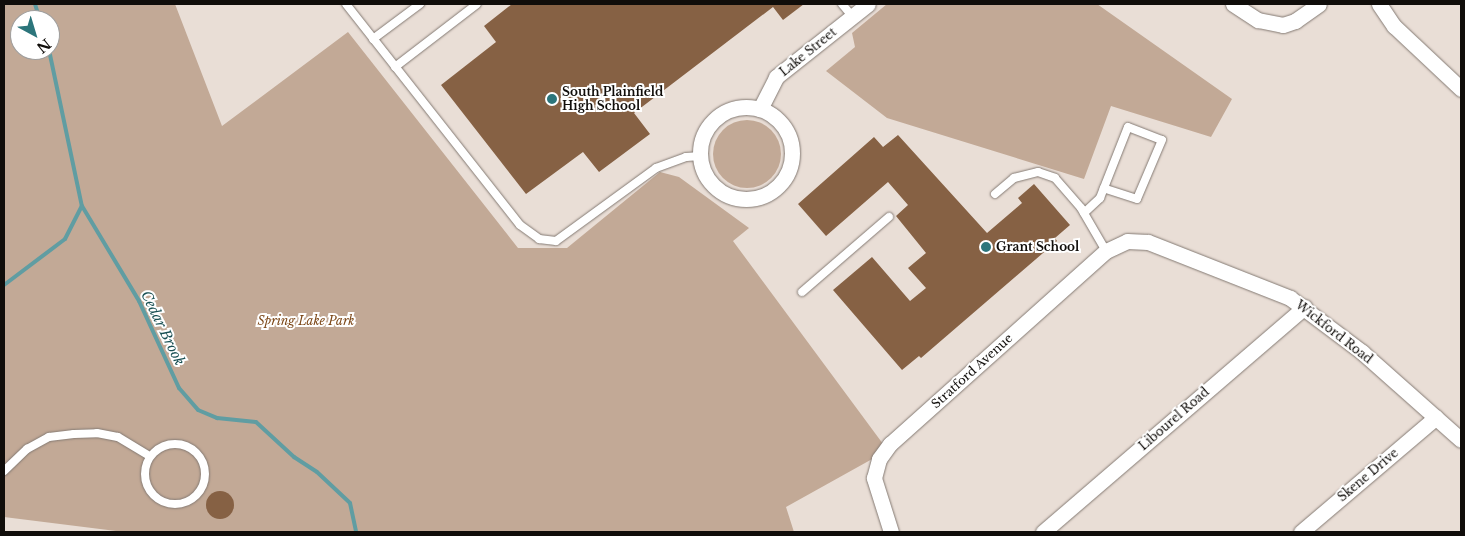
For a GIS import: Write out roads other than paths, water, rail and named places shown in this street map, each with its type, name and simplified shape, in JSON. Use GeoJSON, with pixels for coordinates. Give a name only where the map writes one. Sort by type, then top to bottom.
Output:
{"type":"FeatureCollection","features":[{"type":"Feature","properties":{"kind":"street","name":"Lake Street"},"geometry":{"type":"LineString","coordinates":[[760,109],[776,77],[868,4]]}},
{"type":"Feature","properties":{"kind":"street"},"geometry":{"type":"LineString","coordinates":[[1233,4],[1270,24],[1283,25],[1304,16],[1319,4]]}},
{"type":"Feature","properties":{"kind":"street"},"geometry":{"type":"LineString","coordinates":[[1379,4],[1394,26],[1461,89]]}},
{"type":"Feature","properties":{"kind":"street"},"geometry":{"type":"LineString","coordinates":[[748,107],[760,109],[771,115],[785,129],[792,158],[780,185],[763,196],[744,200],[720,191],[710,182],[700,156],[705,133],[722,114],[748,107]]}},
{"type":"Feature","properties":{"kind":"street","name":"Stratford Avenue"},"geometry":{"type":"LineString","coordinates":[[890,532],[874,478],[879,459],[890,444],[1106,251],[1127,241]]}},
{"type":"Feature","properties":{"kind":"street","name":"Wickford Road"},"geometry":{"type":"LineString","coordinates":[[1127,241],[1148,242],[1290,298],[1305,307],[1461,440]]}},
{"type":"Feature","properties":{"kind":"street","name":"Libourel Road"},"geometry":{"type":"LineString","coordinates":[[1043,532],[1305,307]]}},
{"type":"Feature","properties":{"kind":"street","name":"Skene Drive"},"geometry":{"type":"LineString","coordinates":[[1301,532],[1436,417]]}},
{"type":"Feature","properties":{"kind":"lane"},"geometry":{"type":"LineString","coordinates":[[346,4],[520,225],[539,239],[556,241],[656,168],[686,157],[700,156]]}},
{"type":"Feature","properties":{"kind":"lane"},"geometry":{"type":"LineString","coordinates":[[373,39],[420,4]]}},
{"type":"Feature","properties":{"kind":"lane"},"geometry":{"type":"LineString","coordinates":[[395,67],[477,4]]}},
{"type":"Feature","properties":{"kind":"lane"},"geometry":{"type":"LineString","coordinates":[[842,4],[852,16]]}},
{"type":"Feature","properties":{"kind":"lane"},"geometry":{"type":"LineString","coordinates":[[1084,213],[1100,198],[1128,127],[1162,140],[1137,199],[1104,188]]}},
{"type":"Feature","properties":{"kind":"lane"},"geometry":{"type":"LineString","coordinates":[[995,194],[1014,178],[1038,172],[1055,178],[1084,213],[1106,251]]}},
{"type":"Feature","properties":{"kind":"lane"},"geometry":{"type":"LineString","coordinates":[[802,292],[889,217]]}},
{"type":"Feature","properties":{"kind":"lane"},"geometry":{"type":"LineString","coordinates":[[4,471],[27,449],[49,437],[74,434],[97,433],[118,438],[150,456]]}},
{"type":"Feature","properties":{"kind":"lane"},"geometry":{"type":"LineString","coordinates":[[168,444],[191,447],[204,465],[202,488],[186,503],[163,502],[146,486],[144,473],[150,456],[168,444]]}},
{"type":"Feature","properties":{"kind":"waterway","name":"Cedar Brook"},"geometry":{"type":"LineString","coordinates":[[35,4],[37,10]]}},
{"type":"Feature","properties":{"kind":"waterway","name":"Cedar Brook"},"geometry":{"type":"LineString","coordinates":[[51,60],[82,206],[139,301],[179,388],[198,410],[217,418],[256,422],[294,457],[317,472],[350,503],[356,532]]}},
{"type":"Feature","properties":{"kind":"waterway"},"geometry":{"type":"LineString","coordinates":[[4,285],[65,239],[82,206]]}},
{"type":"Feature","properties":{"kind":"place","name":"South Plainfield High School"},"geometry":{"type":"Point","coordinates":[552,99]}},
{"type":"Feature","properties":{"kind":"place","name":"Grant School"},"geometry":{"type":"Point","coordinates":[986,247]}},
{"type":"Feature","properties":{"kind":"park label","name":"Spring Lake Park"},"geometry":{"type":"Point","coordinates":[306,321]}}]}
